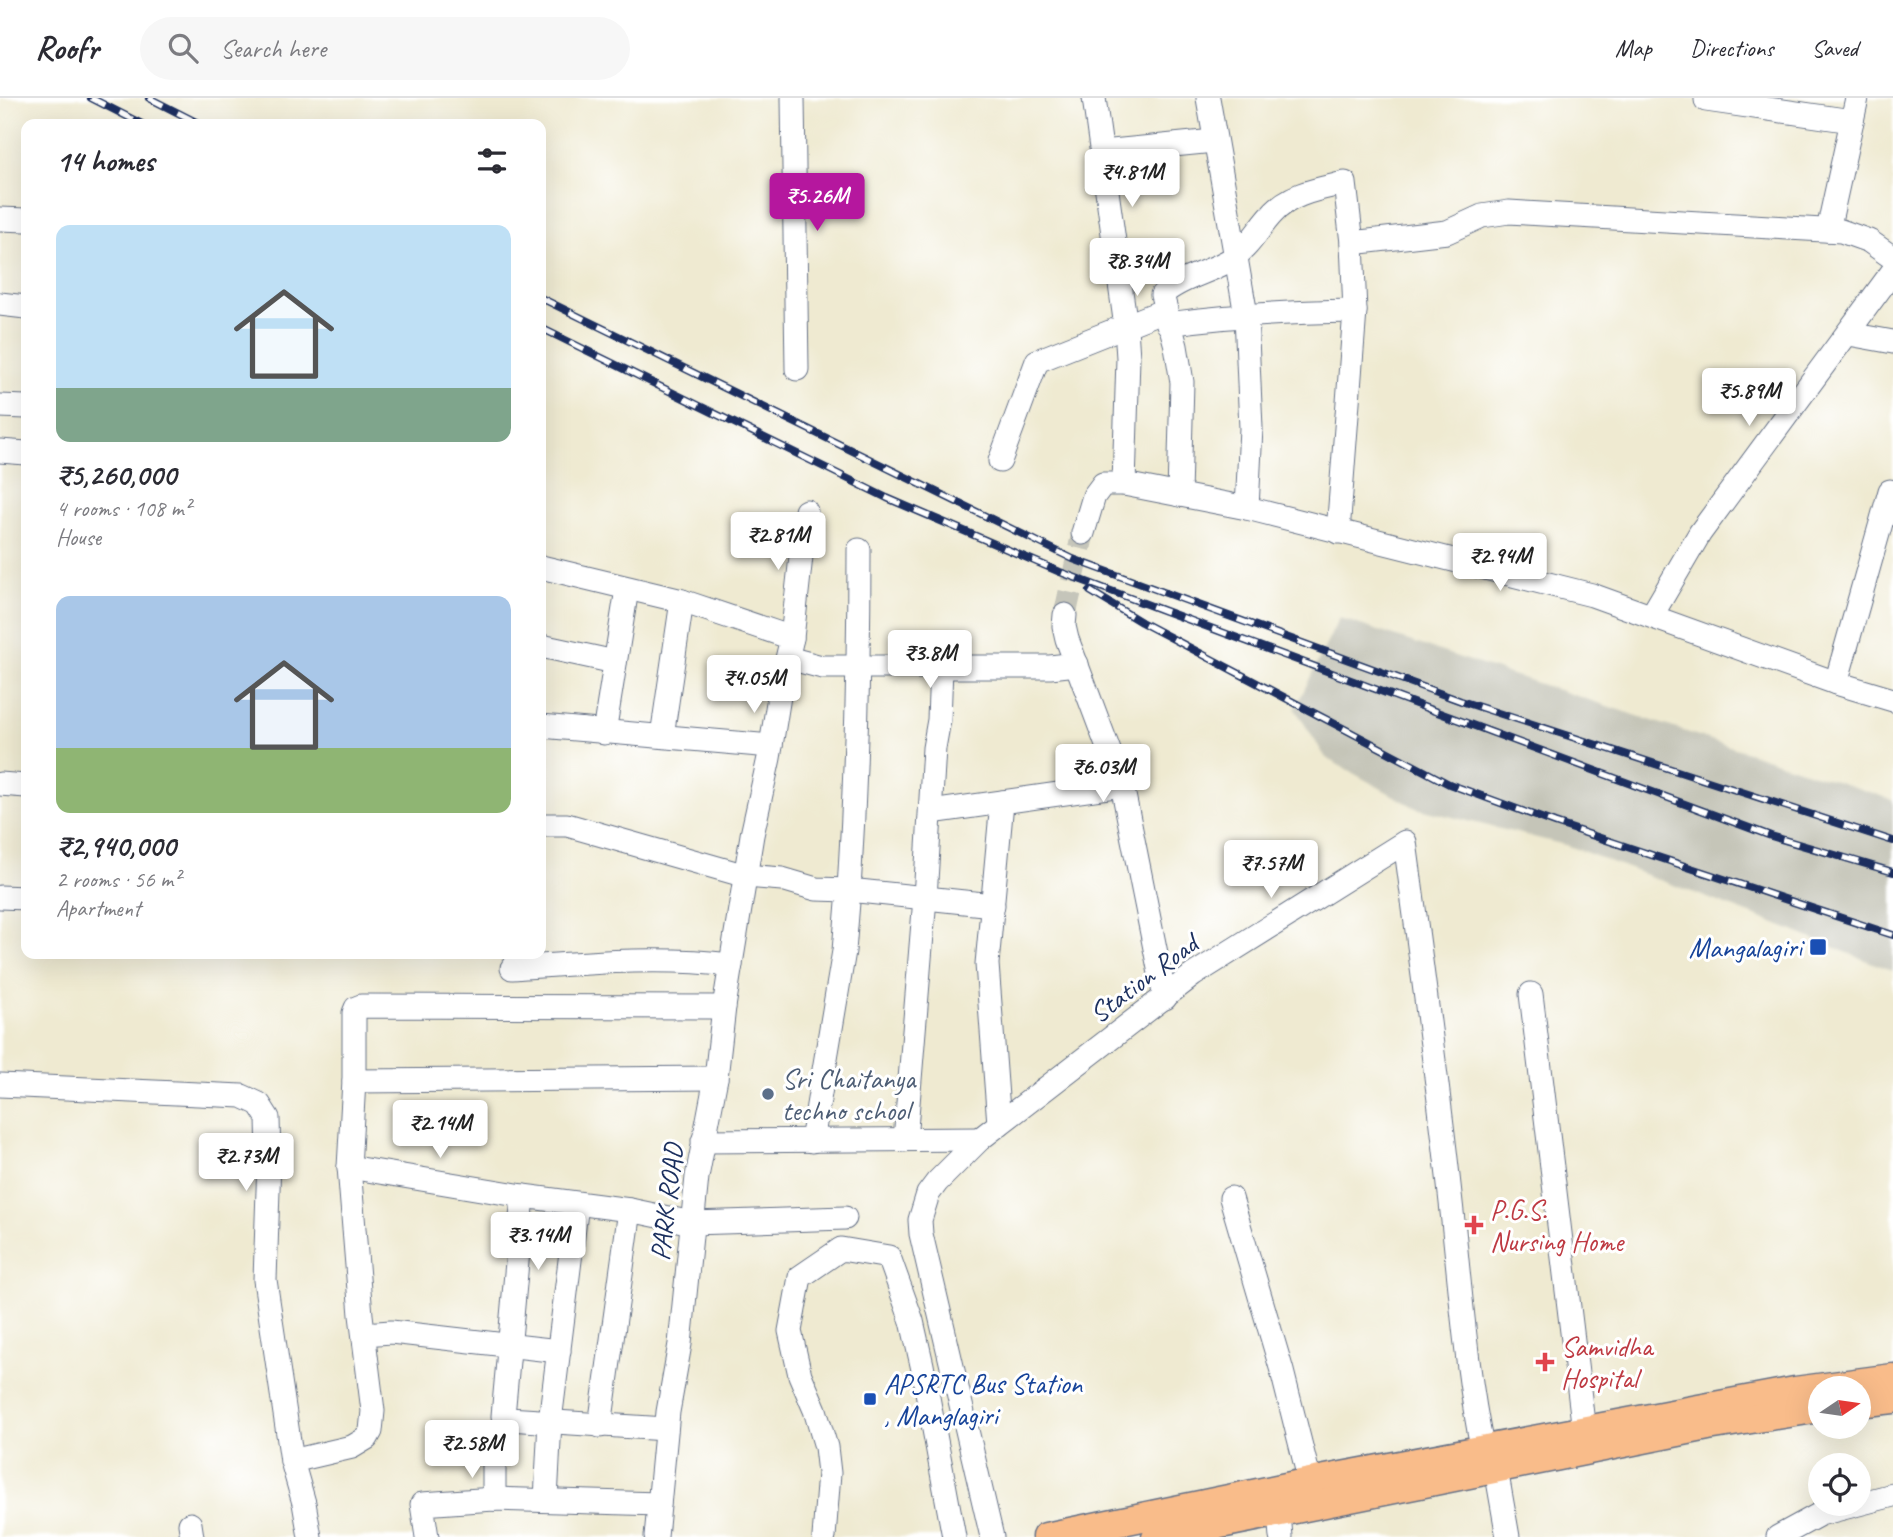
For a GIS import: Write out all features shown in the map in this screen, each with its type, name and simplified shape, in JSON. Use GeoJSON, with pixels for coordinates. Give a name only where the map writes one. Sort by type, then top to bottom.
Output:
{"type":"FeatureCollection","features":[{"type":"Feature","properties":{"kind":"main road"},"geometry":{"type":"LineString","coordinates":[[1156,1537],[1280,1525],[1584,1431],[1795,1391],[1893,1378]]}},
{"type":"Feature","properties":{"kind":"main road"},"geometry":{"type":"LineString","coordinates":[[1871,1402],[1893,1399]]}},
{"type":"Feature","properties":{"kind":"main road"},"geometry":{"type":"LineString","coordinates":[[1046,1537],[1100,1532],[1310,1482],[1489,1460],[1808,1410]]}},
{"type":"Feature","properties":{"kind":"street"},"geometry":{"type":"LineString","coordinates":[[793,98],[797,369]]}},
{"type":"Feature","properties":{"kind":"street"},"geometry":{"type":"LineString","coordinates":[[1094,98],[1126,327],[1128,379],[1124,484]]}},
{"type":"Feature","properties":{"kind":"street"},"geometry":{"type":"LineString","coordinates":[[1208,98],[1246,315],[1251,428],[1247,508]]}},
{"type":"Feature","properties":{"kind":"street"},"geometry":{"type":"LineString","coordinates":[[1828,230],[1857,98]]}},
{"type":"Feature","properties":{"kind":"street"},"geometry":{"type":"LineString","coordinates":[[1706,100],[1852,121]]}},
{"type":"Feature","properties":{"kind":"street"},"geometry":{"type":"LineString","coordinates":[[1102,152],[1214,141]]}},
{"type":"Feature","properties":{"kind":"street"},"geometry":{"type":"LineString","coordinates":[[1178,495],[1182,382],[1162,295],[1169,288],[1221,266],[1237,256],[1274,211],[1289,200],[1310,191],[1345,183],[1353,243],[1355,311],[1338,532]]}},
{"type":"Feature","properties":{"kind":"street"},"geometry":{"type":"LineString","coordinates":[[1353,243],[1447,232],[1496,212],[1828,230],[1856,235],[1893,258]]}},
{"type":"Feature","properties":{"kind":"street"},"geometry":{"type":"LineString","coordinates":[[0,219],[21,220]]}},
{"type":"Feature","properties":{"kind":"street"},"geometry":{"type":"LineString","coordinates":[[1652,615],[1700,533],[1893,271]]}},
{"type":"Feature","properties":{"kind":"street"},"geometry":{"type":"LineString","coordinates":[[0,304],[21,306]]}},
{"type":"Feature","properties":{"kind":"street"},"geometry":{"type":"LineString","coordinates":[[999,461],[1037,361],[1126,327],[1167,317],[1355,311]]}},
{"type":"Feature","properties":{"kind":"street"},"geometry":{"type":"LineString","coordinates":[[1849,334],[1893,342]]}},
{"type":"Feature","properties":{"kind":"street"},"geometry":{"type":"LineString","coordinates":[[0,406],[21,407]]}},
{"type":"Feature","properties":{"kind":"street"},"geometry":{"type":"LineString","coordinates":[[0,451],[21,453]]}},
{"type":"Feature","properties":{"kind":"street"},"geometry":{"type":"LineString","coordinates":[[1083,533],[1094,496],[1103,484],[1124,484],[1247,508],[1540,581],[1652,615],[1836,684],[1893,700]]}},
{"type":"Feature","properties":{"kind":"street"},"geometry":{"type":"LineString","coordinates":[[1836,684],[1890,491]]}},
{"type":"Feature","properties":{"kind":"street","name":"PARK ROAD"},"geometry":{"type":"LineString","coordinates":[[656,1537],[666,1429],[680,1344],[703,1141],[716,1079],[724,1007],[746,876],[790,648],[806,511]]}},
{"type":"Feature","properties":{"kind":"street"},"geometry":{"type":"LineString","coordinates":[[812,1141],[844,951],[849,890],[859,667],[859,550]]}},
{"type":"Feature","properties":{"kind":"street"},"geometry":{"type":"LineString","coordinates":[[546,568],[682,601],[790,648],[822,667],[1050,667],[1077,664]]}},
{"type":"Feature","properties":{"kind":"street"},"geometry":{"type":"LineString","coordinates":[[604,733],[627,589]]}},
{"type":"Feature","properties":{"kind":"street"},"geometry":{"type":"LineString","coordinates":[[663,736],[682,601]]}},
{"type":"Feature","properties":{"kind":"street"},"geometry":{"type":"LineString","coordinates":[[1065,615],[1064,626],[1122,785],[1165,998]]}},
{"type":"Feature","properties":{"kind":"street"},"geometry":{"type":"LineString","coordinates":[[546,647],[615,662]]}},
{"type":"Feature","properties":{"kind":"street"},"geometry":{"type":"LineString","coordinates":[[905,1140],[941,668]]}},
{"type":"Feature","properties":{"kind":"street"},"geometry":{"type":"LineString","coordinates":[[546,727],[771,746]]}},
{"type":"Feature","properties":{"kind":"street"},"geometry":{"type":"LineString","coordinates":[[0,784],[21,786]]}},
{"type":"Feature","properties":{"kind":"street"},"geometry":{"type":"LineString","coordinates":[[931,811],[1122,785]]}},
{"type":"Feature","properties":{"kind":"street"},"geometry":{"type":"LineString","coordinates":[[999,1124],[988,964],[1002,802]]}},
{"type":"Feature","properties":{"kind":"street"},"geometry":{"type":"LineString","coordinates":[[546,825],[567,825],[746,876],[782,879],[816,889],[993,905]]}},
{"type":"Feature","properties":{"kind":"street","name":"Station Road"},"geometry":{"type":"LineString","coordinates":[[992,1537],[920,1234],[920,1220],[928,1195],[937,1182],[980,1139],[1193,975],[1405,842],[1443,1133],[1473,1402],[1489,1460]]}},
{"type":"Feature","properties":{"kind":"street"},"geometry":{"type":"LineString","coordinates":[[0,897],[21,898]]}},
{"type":"Feature","properties":{"kind":"street"},"geometry":{"type":"LineString","coordinates":[[509,1005],[513,961],[689,960],[731,965]]}},
{"type":"Feature","properties":{"kind":"street"},"geometry":{"type":"LineString","coordinates":[[1531,994],[1584,1431]]}},
{"type":"Feature","properties":{"kind":"street"},"geometry":{"type":"LineString","coordinates":[[292,1461],[352,1447],[367,1438],[371,1431],[373,1411],[349,1167],[354,1081],[354,1013],[359,1007],[724,1007]]}},
{"type":"Feature","properties":{"kind":"street"},"geometry":{"type":"LineString","coordinates":[[354,1081],[716,1079]]}},
{"type":"Feature","properties":{"kind":"street"},"geometry":{"type":"LineString","coordinates":[[0,1085],[242,1096],[254,1100],[264,1109],[268,1118],[269,1160],[265,1280],[292,1461],[310,1537]]}},
{"type":"Feature","properties":{"kind":"street"},"geometry":{"type":"LineString","coordinates":[[703,1141],[980,1139]]}},
{"type":"Feature","properties":{"kind":"street"},"geometry":{"type":"LineString","coordinates":[[349,1167],[523,1196],[631,1210],[692,1223],[845,1218]]}},
{"type":"Feature","properties":{"kind":"street"},"geometry":{"type":"LineString","coordinates":[[523,1196],[503,1416],[508,1419],[666,1429]]}},
{"type":"Feature","properties":{"kind":"street"},"geometry":{"type":"LineString","coordinates":[[1231,1198],[1282,1371],[1310,1482]]}},
{"type":"Feature","properties":{"kind":"street"},"geometry":{"type":"LineString","coordinates":[[546,1500],[550,1421],[577,1204]]}},
{"type":"Feature","properties":{"kind":"street"},"geometry":{"type":"LineString","coordinates":[[600,1426],[631,1210]]}},
{"type":"Feature","properties":{"kind":"street"},"geometry":{"type":"LineString","coordinates":[[824,1537],[829,1473],[825,1447],[815,1410],[800,1375],[789,1331],[800,1277],[841,1249],[889,1257],[912,1321],[922,1364],[954,1537]]}},
{"type":"Feature","properties":{"kind":"street"},"geometry":{"type":"LineString","coordinates":[[364,1334],[391,1332],[559,1351]]}},
{"type":"Feature","properties":{"kind":"street"},"geometry":{"type":"LineString","coordinates":[[1489,1460],[1508,1537]]}},
{"type":"Feature","properties":{"kind":"street"},"geometry":{"type":"LineString","coordinates":[[494,1461],[494,1499]]}},
{"type":"Feature","properties":{"kind":"street"},"geometry":{"type":"LineString","coordinates":[[1778,1537],[1820,1514],[1893,1495]]}},
{"type":"Feature","properties":{"kind":"street"},"geometry":{"type":"LineString","coordinates":[[427,1537],[422,1504],[494,1499],[659,1503]]}},
{"type":"Feature","properties":{"kind":"shaded area"},"geometry":{"type":"Polygon","coordinates":[[[1339,618],[1893,800],[1893,971],[1569,846],[1416,808],[1326,758],[1295,709],[1339,618]]]}},
{"type":"Feature","properties":{"kind":"tunnel"},"geometry":{"type":"LineString","coordinates":[[1065,615],[1083,533]]}},
{"type":"Feature","properties":{"kind":"railway"},"geometry":{"type":"LineString","coordinates":[[91,98],[132,119]]}},
{"type":"Feature","properties":{"kind":"railway"},"geometry":{"type":"LineString","coordinates":[[149,98],[190,119]]}},
{"type":"Feature","properties":{"kind":"railway"},"geometry":{"type":"LineString","coordinates":[[546,300],[1073,559],[1461,701],[1893,841]]}},
{"type":"Feature","properties":{"kind":"railway"},"geometry":{"type":"LineString","coordinates":[[546,330],[887,498],[1060,572],[1771,836],[1893,872]]}},
{"type":"Feature","properties":{"kind":"railway"},"geometry":{"type":"LineString","coordinates":[[1090,591],[1141,622],[1449,784],[1555,823],[1893,935]]}},
{"type":"Feature","properties":{"kind":"place","name":"Mangalagiri"},"geometry":{"type":"Point","coordinates":[1818,947]}},
{"type":"Feature","properties":{"kind":"place","name":"Sri Chaitanya techno school"},"geometry":{"type":"Point","coordinates":[768,1094]}},
{"type":"Feature","properties":{"kind":"place","name":"P.G.S. Nursing Home"},"geometry":{"type":"Point","coordinates":[1474,1225]}},
{"type":"Feature","properties":{"kind":"place","name":"Samvidha Hospital"},"geometry":{"type":"Point","coordinates":[1545,1362]}},
{"type":"Feature","properties":{"kind":"place","name":"APSRTC Bus Station , Manglagiri"},"geometry":{"type":"Point","coordinates":[870,1399]}}]}
